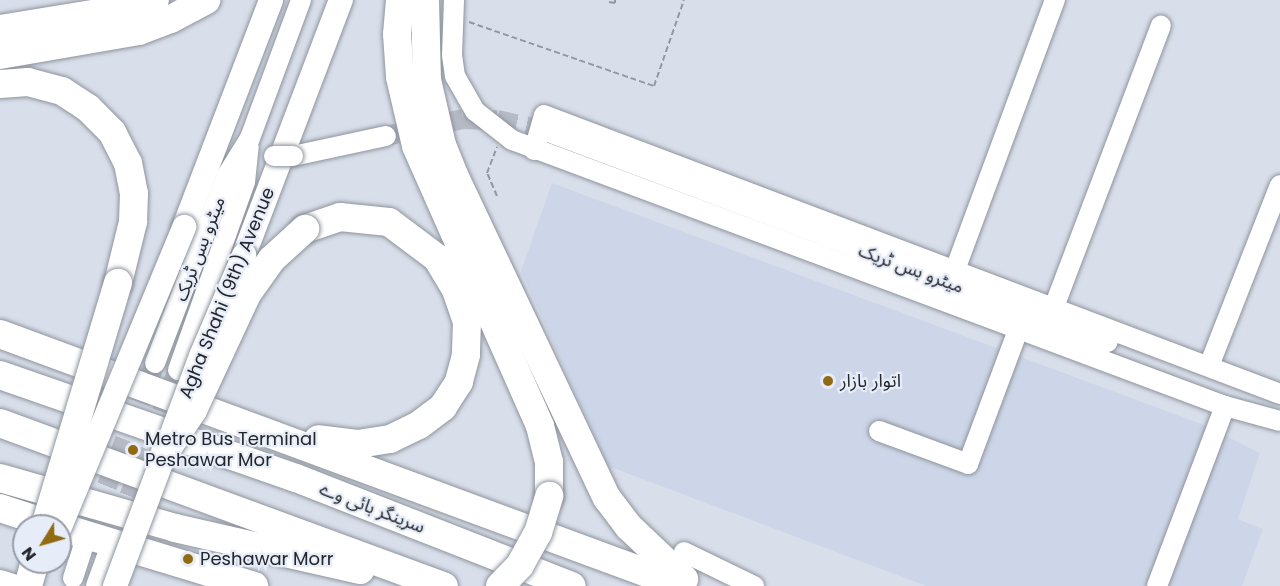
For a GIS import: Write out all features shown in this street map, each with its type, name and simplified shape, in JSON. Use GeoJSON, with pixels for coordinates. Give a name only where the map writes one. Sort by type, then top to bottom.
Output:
{"type":"FeatureCollection","features":[{"type":"Feature","properties":{"kind":"highway"},"geometry":{"type":"LineString","coordinates":[[0,29],[136,7],[155,0]]}},
{"type":"Feature","properties":{"kind":"highway"},"geometry":{"type":"LineString","coordinates":[[0,55],[139,31],[171,19],[206,0]]}},
{"type":"Feature","properties":{"kind":"highway"},"geometry":{"type":"LineString","coordinates":[[400,0],[397,34],[400,77],[416,146],[540,426],[549,462],[549,495],[538,533],[520,565],[500,586]]}},
{"type":"Feature","properties":{"kind":"highway"},"geometry":{"type":"LineString","coordinates":[[424,0],[427,81],[440,136],[454,175],[607,498],[652,551],[692,586]]}},
{"type":"Feature","properties":{"kind":"highway"},"geometry":{"type":"LineString","coordinates":[[0,84],[28,81],[62,91],[88,108],[112,132],[128,164],[134,193],[133,222],[118,282],[49,514]]}},
{"type":"Feature","properties":{"kind":"highway"},"geometry":{"type":"LineString","coordinates":[[165,452],[193,411],[247,294],[272,259],[305,229],[340,217],[389,222],[415,239],[437,258],[456,290],[467,322],[466,355],[459,382],[443,407],[419,425],[390,439],[357,444],[263,429]]}},
{"type":"Feature","properties":{"kind":"highway"},"geometry":{"type":"LineString","coordinates":[[0,334],[263,429],[682,586]]}},
{"type":"Feature","properties":{"kind":"highway","name":"سرینگر ہائی وے"},"geometry":{"type":"LineString","coordinates":[[0,375],[296,478],[572,586]]}},
{"type":"Feature","properties":{"kind":"highway"},"geometry":{"type":"LineString","coordinates":[[0,423],[442,586]]}},
{"type":"Feature","properties":{"kind":"highway"},"geometry":{"type":"LineString","coordinates":[[0,478],[186,531],[442,586]]}},
{"type":"Feature","properties":{"kind":"highway"},"geometry":{"type":"LineString","coordinates":[[0,508],[18,514]]}},
{"type":"Feature","properties":{"kind":"highway"},"geometry":{"type":"LineString","coordinates":[[72,531],[254,586]]}},
{"type":"Feature","properties":{"kind":"main road"},"geometry":{"type":"LineString","coordinates":[[65,514],[184,227],[271,0]]}},
{"type":"Feature","properties":{"kind":"main road","name":"Agha Shahi (9th) Avenue"},"geometry":{"type":"LineString","coordinates":[[115,586],[341,0]]}},
{"type":"Feature","properties":{"kind":"main road"},"geometry":{"type":"LineString","coordinates":[[0,582],[12,586]]}},
{"type":"Feature","properties":{"kind":"street","name":"میٹرو بس ٹریک"},"geometry":{"type":"LineString","coordinates":[[155,363],[227,175],[250,138],[301,0]]}},
{"type":"Feature","properties":{"kind":"street"},"geometry":{"type":"LineString","coordinates":[[955,270],[1055,0]]}},
{"type":"Feature","properties":{"kind":"street"},"geometry":{"type":"LineString","coordinates":[[453,8],[452,55],[464,95],[475,111],[505,135],[534,150],[1225,406],[1272,401]]}},
{"type":"Feature","properties":{"kind":"street"},"geometry":{"type":"LineString","coordinates":[[1054,307],[1161,26]]}},
{"type":"Feature","properties":{"kind":"street"},"geometry":{"type":"LineString","coordinates":[[534,150],[544,115],[1209,366],[1272,401],[1280,421]]}},
{"type":"Feature","properties":{"kind":"street","name":"میٹرو بس ٹریک"},"geometry":{"type":"LineString","coordinates":[[543,130],[1272,401]]}},
{"type":"Feature","properties":{"kind":"street"},"geometry":{"type":"LineString","coordinates":[[250,138],[257,147],[284,156],[386,136]]}},
{"type":"Feature","properties":{"kind":"street","name":"میٹرو بس ٹریک"},"geometry":{"type":"LineString","coordinates":[[178,370],[245,182],[250,138]]}},
{"type":"Feature","properties":{"kind":"street"},"geometry":{"type":"LineString","coordinates":[[1209,366],[1280,185]]}},
{"type":"Feature","properties":{"kind":"street"},"geometry":{"type":"LineString","coordinates":[[879,431],[968,464],[1018,330]]}},
{"type":"Feature","properties":{"kind":"street"},"geometry":{"type":"LineString","coordinates":[[1157,586],[1225,406]]}},
{"type":"Feature","properties":{"kind":"street"},"geometry":{"type":"LineString","coordinates":[[73,578],[85,542]]}},
{"type":"Feature","properties":{"kind":"street"},"geometry":{"type":"LineString","coordinates":[[684,552],[754,586]]}},
{"type":"Feature","properties":{"kind":"street"},"geometry":{"type":"LineString","coordinates":[[96,586],[108,553]]}},
{"type":"Feature","properties":{"kind":"path"},"geometry":{"type":"LineString","coordinates":[[609,2],[615,3],[615,0]]}},
{"type":"Feature","properties":{"kind":"path"},"geometry":{"type":"LineString","coordinates":[[453,8],[654,86],[684,0]]}},
{"type":"Feature","properties":{"kind":"path"},"geometry":{"type":"LineString","coordinates":[[496,196],[487,173],[494,152],[505,135]]}},
{"type":"Feature","properties":{"kind":"shaded area","name":"اتوار بازار"},"geometry":{"type":"Polygon","coordinates":[[[552,183],[1204,425],[1260,453],[1238,519],[1263,529],[1242,586],[926,586],[608,466],[521,271],[552,183]]]}},
{"type":"Feature","properties":{"kind":"tunnel"},"geometry":{"type":"LineString","coordinates":[[386,136],[463,119],[497,120],[543,130]]}},
{"type":"Feature","properties":{"kind":"tunnel"},"geometry":{"type":"LineString","coordinates":[[85,542],[155,363]]}},
{"type":"Feature","properties":{"kind":"tunnel"},"geometry":{"type":"LineString","coordinates":[[108,552],[178,370]]}},
{"type":"Feature","properties":{"kind":"place","name":"اتوار بازار"},"geometry":{"type":"Point","coordinates":[828,381]}},
{"type":"Feature","properties":{"kind":"place","name":"Metro Bus Terminal Peshawar Mor"},"geometry":{"type":"Point","coordinates":[133,450]}},
{"type":"Feature","properties":{"kind":"place","name":"Peshawar Morr"},"geometry":{"type":"Point","coordinates":[188,559]}}]}
